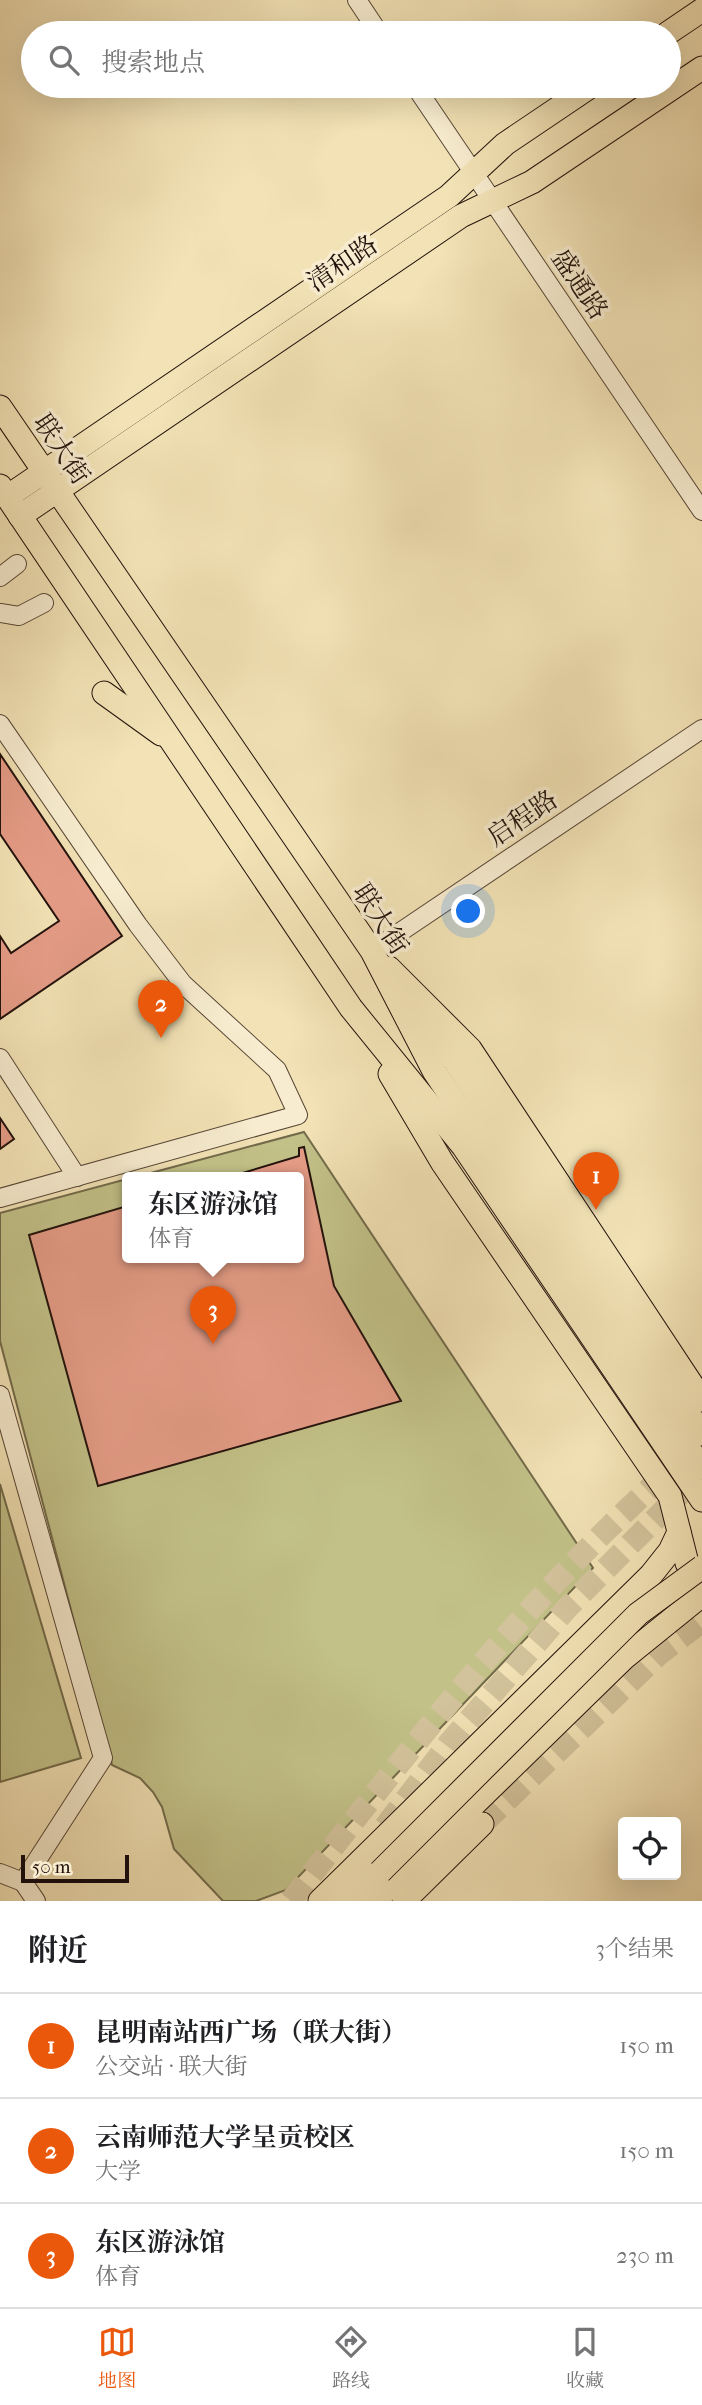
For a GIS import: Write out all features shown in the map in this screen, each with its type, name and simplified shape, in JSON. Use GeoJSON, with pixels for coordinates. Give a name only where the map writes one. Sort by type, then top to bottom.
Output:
{"type":"FeatureCollection","features":[{"type":"Feature","properties":{"kind":"main road"},"geometry":{"type":"LineString","coordinates":[[681,24],[702,10]]}},
{"type":"Feature","properties":{"kind":"main road","name":"清和路"},"geometry":{"type":"LineString","coordinates":[[681,82],[702,68]]}},
{"type":"Feature","properties":{"kind":"main road","name":"清和路"},"geometry":{"type":"LineString","coordinates":[[50,482],[449,196],[505,145],[574,98]]}},
{"type":"Feature","properties":{"kind":"main road","name":"清和路"},"geometry":{"type":"LineString","coordinates":[[9,500],[50,482],[461,216],[532,182],[657,98]]}},
{"type":"Feature","properties":{"kind":"main road","name":"联大街"},"geometry":{"type":"LineString","coordinates":[[0,407],[372,951],[435,1071],[702,1468]]}},
{"type":"Feature","properties":{"kind":"main road"},"geometry":{"type":"LineString","coordinates":[[9,500],[351,1008],[442,1161],[670,1496],[687,1563],[702,1587]]}},
{"type":"Feature","properties":{"kind":"main road"},"geometry":{"type":"LineString","coordinates":[[104,693],[174,744]]}},
{"type":"Feature","properties":{"kind":"main road"},"geometry":{"type":"LineString","coordinates":[[372,951],[454,1060],[702,1434]]}},
{"type":"Feature","properties":{"kind":"main road"},"geometry":{"type":"LineString","coordinates":[[372,951],[470,1049],[702,1400]]}},
{"type":"Feature","properties":{"kind":"main road"},"geometry":{"type":"LineString","coordinates":[[351,1008],[463,1146],[702,1500]]}},
{"type":"Feature","properties":{"kind":"main road"},"geometry":{"type":"LineString","coordinates":[[320,1901],[651,1575],[670,1551],[679,1532]]}},
{"type":"Feature","properties":{"kind":"main road"},"geometry":{"type":"LineString","coordinates":[[347,1901],[380,1872],[638,1614],[702,1567]]}},
{"type":"Feature","properties":{"kind":"main road"},"geometry":{"type":"LineString","coordinates":[[375,1901],[624,1658],[702,1594]]}},
{"type":"Feature","properties":{"kind":"main road"},"geometry":{"type":"LineString","coordinates":[[404,1901],[482,1824]]}},
{"type":"Feature","properties":{"kind":"street"},"geometry":{"type":"LineString","coordinates":[[357,0],[371,21]]}},
{"type":"Feature","properties":{"kind":"street","name":"盛通路"},"geometry":{"type":"LineString","coordinates":[[423,98],[702,511]]}},
{"type":"Feature","properties":{"kind":"street"},"geometry":{"type":"LineString","coordinates":[[0,577],[17,564]]}},
{"type":"Feature","properties":{"kind":"street"},"geometry":{"type":"LineString","coordinates":[[0,613],[19,615],[44,603]]}},
{"type":"Feature","properties":{"kind":"street"},"geometry":{"type":"LineString","coordinates":[[0,724],[175,975],[277,1070],[298,1115],[0,1198]]}},
{"type":"Feature","properties":{"kind":"street","name":"启程路"},"geometry":{"type":"LineString","coordinates":[[372,951],[702,729]]}},
{"type":"Feature","properties":{"kind":"street"},"geometry":{"type":"LineString","coordinates":[[0,1058],[76,1177]]}},
{"type":"Feature","properties":{"kind":"street"},"geometry":{"type":"LineString","coordinates":[[0,1395],[7,1450],[103,1758],[23,1882]]}},
{"type":"Feature","properties":{"kind":"street"},"geometry":{"type":"LineString","coordinates":[[0,1872],[23,1882],[36,1901]]}},
{"type":"Feature","properties":{"kind":"shaded area"},"geometry":{"type":"Polygon","coordinates":[[[304,1132],[593,1568],[286,1890],[256,1901],[223,1901],[174,1849],[162,1807],[153,1792],[140,1778],[112,1765],[0,1341],[0,1213],[122,1180],[122,1263],[304,1263],[304,1172],[154,1172],[304,1132]]]}},
{"type":"Feature","properties":{"kind":"shaded area"},"geometry":{"type":"Polygon","coordinates":[[[0,1484],[81,1758],[0,1782],[0,1484]]]}},
{"type":"Feature","properties":{"kind":"building"},"geometry":{"type":"Polygon","coordinates":[[[0,754],[122,936],[0,1019],[0,936],[11,953],[59,921],[0,834],[0,754]]]}},
{"type":"Feature","properties":{"kind":"building"},"geometry":{"type":"Polygon","coordinates":[[[0,1118],[14,1139],[0,1149],[0,1118]]]}},
{"type":"Feature","properties":{"kind":"building"},"geometry":{"type":"Polygon","coordinates":[[[304,1147],[334,1286],[401,1401],[98,1486],[29,1235],[122,1207],[122,1263],[304,1263],[304,1172],[246,1172],[299,1156],[299,1148],[304,1147]]]}},
{"type":"Feature","properties":{"kind":"tunnel"},"geometry":{"type":"LineString","coordinates":[[291,1901],[384,1782],[530,1609],[636,1501],[692,1451]]}},
{"type":"Feature","properties":{"kind":"tunnel"},"geometry":{"type":"LineString","coordinates":[[385,1827],[450,1742],[568,1607],[702,1472]]}},
{"type":"Feature","properties":{"kind":"tunnel"},"geometry":{"type":"LineString","coordinates":[[482,1824],[659,1654],[702,1621]]}},
{"type":"Feature","properties":{"kind":"place","name":"云南师范大学呈贡校区"},"geometry":{"type":"Point","coordinates":[161,1038]}},
{"type":"Feature","properties":{"kind":"place","name":"昆明南站西广场（联大街）"},"geometry":{"type":"Point","coordinates":[596,1210]}},
{"type":"Feature","properties":{"kind":"place","name":"东区游泳馆"},"geometry":{"type":"Point","coordinates":[213,1344]}}]}
